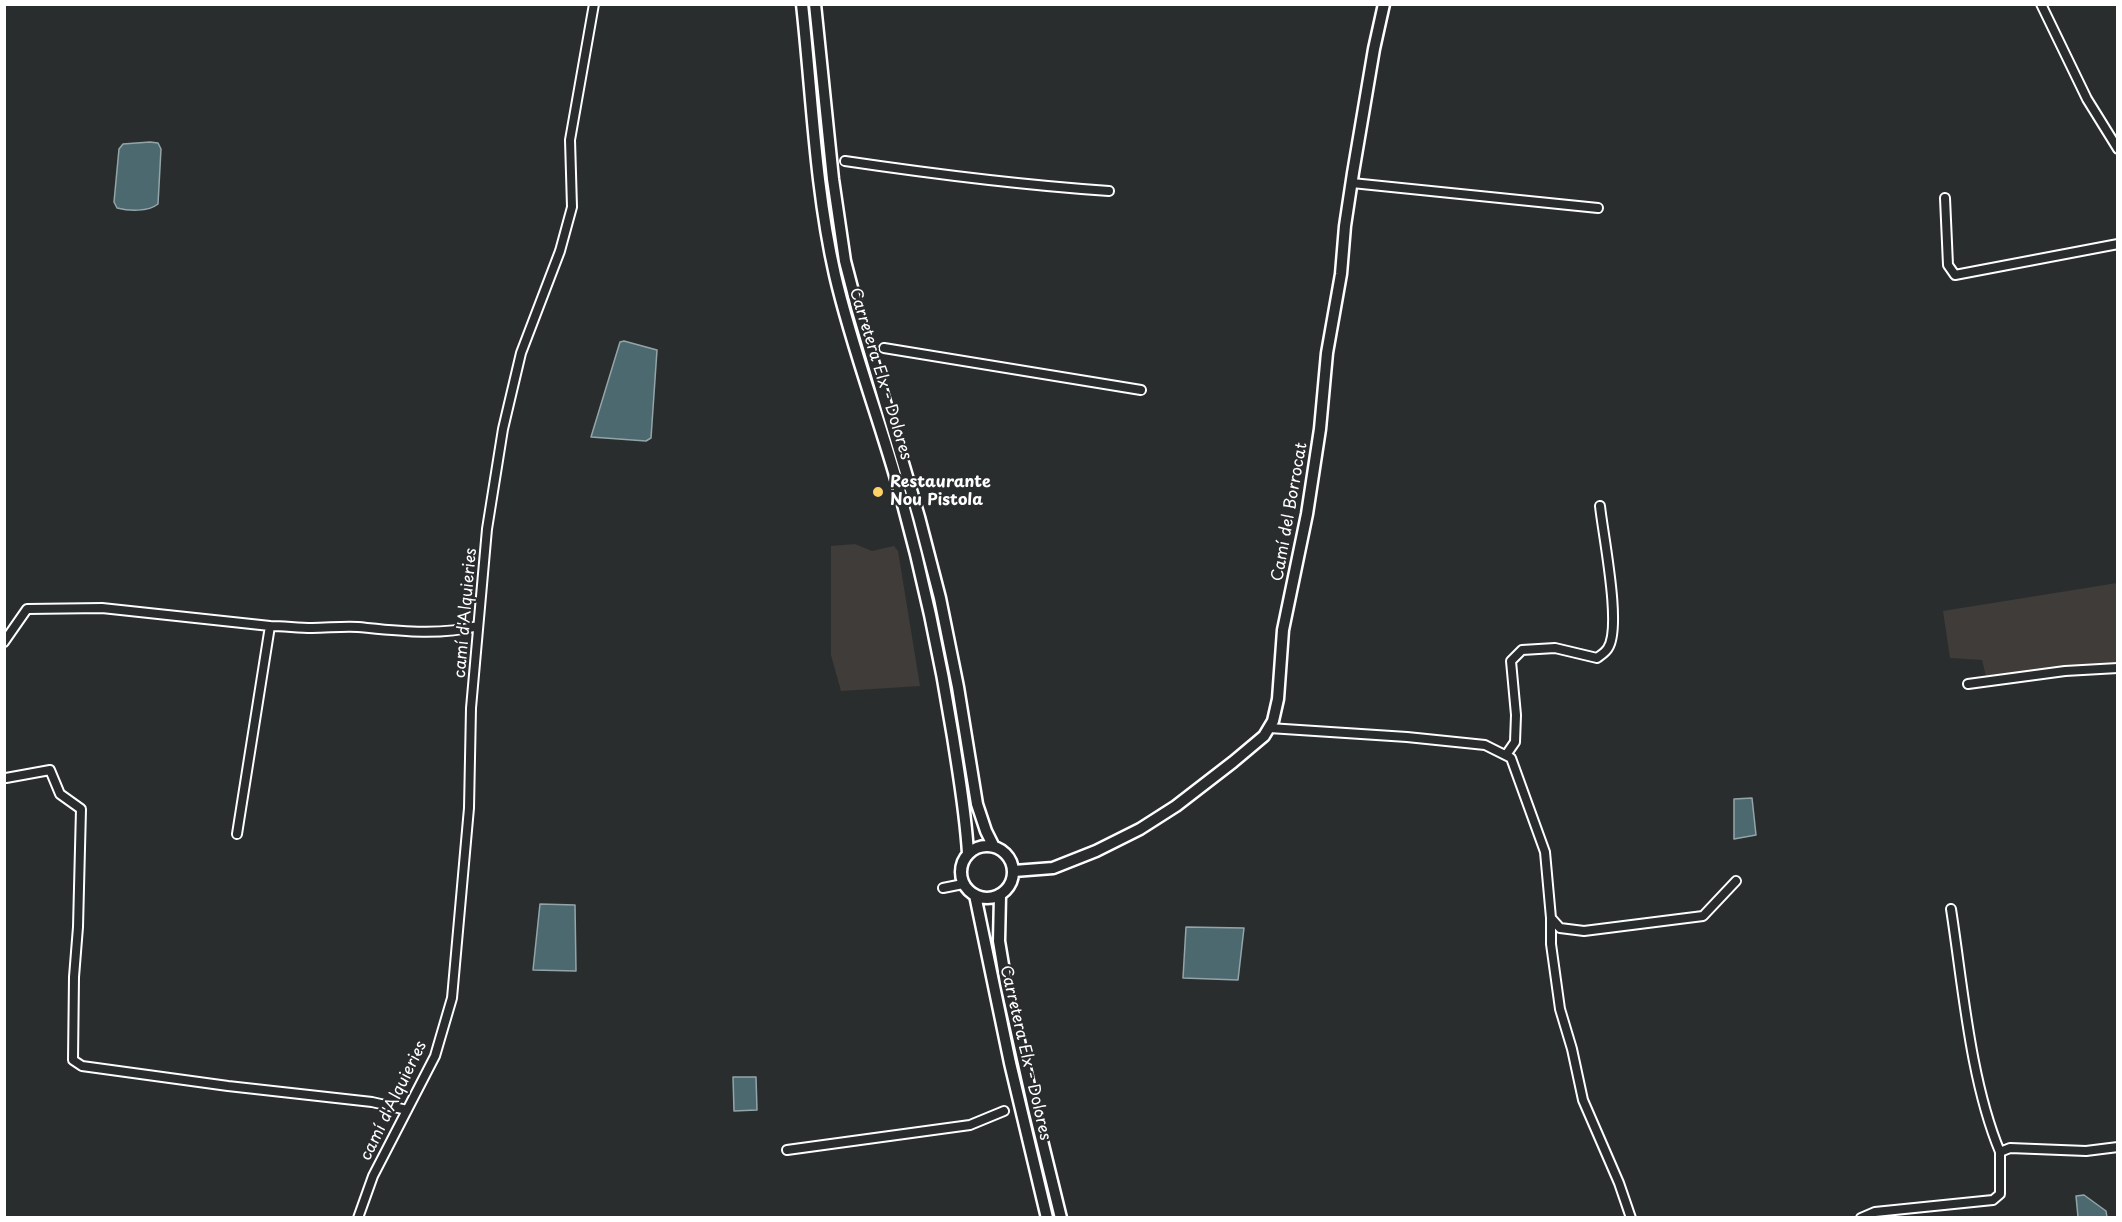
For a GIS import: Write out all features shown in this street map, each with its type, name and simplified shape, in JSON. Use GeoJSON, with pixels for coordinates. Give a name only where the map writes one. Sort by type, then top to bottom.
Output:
{"type":"FeatureCollection","features":[{"type":"Feature","properties":{"kind":"main road","name":"Carretera Elx - Dolores"},"geometry":{"type":"LineString","coordinates":[[802,4],[824,215],[835,276],[900,492],[928,604],[949,709],[967,829],[968,854]]}},
{"type":"Feature","properties":{"kind":"main road","name":"Carretera Elx - Dolores"},"geometry":{"type":"LineString","coordinates":[[815,4],[833,179],[845,261],[940,598],[958,687],[977,804],[994,847]]}},
{"type":"Feature","properties":{"kind":"main road","name":"Camí del Borrocat"},"geometry":{"type":"LineString","coordinates":[[1014,871],[1053,868],[1096,851],[1140,829],[1176,806],[1233,762],[1264,736],[1273,721],[1278,699],[1283,630],[1307,514],[1320,429],[1327,353],[1341,274],[1352,183],[1374,49],[1384,4]]}},
{"type":"Feature","properties":{"kind":"main road"},"geometry":{"type":"LineString","coordinates":[[979,847],[994,847],[1003,851],[1010,858],[1014,871],[1009,887],[1000,896],[988,899],[975,895],[963,884],[961,870],[968,854],[979,847]]}},
{"type":"Feature","properties":{"kind":"main road","name":"Carretera Elx - Dolores"},"geometry":{"type":"LineString","coordinates":[[975,895],[1010,1063],[1047,1218]]}},
{"type":"Feature","properties":{"kind":"main road","name":"Carretera Elx - Dolores"},"geometry":{"type":"LineString","coordinates":[[1000,896],[999,941],[1006,983],[1061,1218]]}},
{"type":"Feature","properties":{"kind":"street","name":"camí d'Alquieries"},"geometry":{"type":"LineString","coordinates":[[358,1218],[373,1176],[435,1056],[452,998],[470,808],[471,708],[487,529],[503,429],[521,352],[560,251],[572,207],[570,140],[594,4]]}},
{"type":"Feature","properties":{"kind":"street"},"geometry":{"type":"LineString","coordinates":[[2041,4],[2087,99],[2118,149]]}},
{"type":"Feature","properties":{"kind":"street"},"geometry":{"type":"LineString","coordinates":[[845,161],[1028,186],[1108,191]]}},
{"type":"Feature","properties":{"kind":"street"},"geometry":{"type":"LineString","coordinates":[[1352,183],[1598,208]]}},
{"type":"Feature","properties":{"kind":"street"},"geometry":{"type":"LineString","coordinates":[[1945,198],[1948,265],[1955,275],[2118,244]]}},
{"type":"Feature","properties":{"kind":"street"},"geometry":{"type":"LineString","coordinates":[[884,348],[1141,390]]}},
{"type":"Feature","properties":{"kind":"street"},"geometry":{"type":"LineString","coordinates":[[1506,755],[1515,742],[1516,715],[1511,661],[1522,650],[1555,648],[1597,657],[1608,649],[1613,633],[1613,612],[1600,506]]}},
{"type":"Feature","properties":{"kind":"street"},"geometry":{"type":"LineString","coordinates":[[4,642],[27,609],[119,609],[270,626],[358,627],[418,633],[437,633],[478,626]]}},
{"type":"Feature","properties":{"kind":"street"},"geometry":{"type":"LineString","coordinates":[[237,834],[270,626]]}},
{"type":"Feature","properties":{"kind":"street"},"geometry":{"type":"LineString","coordinates":[[1968,684],[2065,671],[2118,668]]}},
{"type":"Feature","properties":{"kind":"street"},"geometry":{"type":"LineString","coordinates":[[1269,728],[1407,737],[1485,745],[1511,758],[1545,852],[1551,944],[1560,1009],[1572,1049],[1582,1100],[1619,1183],[1631,1218]]}},
{"type":"Feature","properties":{"kind":"street"},"geometry":{"type":"LineString","coordinates":[[6,777],[50,770],[60,794],[81,809],[73,1060],[82,1066],[228,1086],[372,1102],[407,1110]]}},
{"type":"Feature","properties":{"kind":"street"},"geometry":{"type":"LineString","coordinates":[[1551,918],[1560,928],[1584,931],[1702,916],[1736,881]]}},
{"type":"Feature","properties":{"kind":"street"},"geometry":{"type":"LineString","coordinates":[[944,888],[963,884]]}},
{"type":"Feature","properties":{"kind":"street"},"geometry":{"type":"LineString","coordinates":[[1861,1218],[1875,1212],[1993,1200],[2000,1194],[2000,1152],[1974,1061],[1951,909]]}},
{"type":"Feature","properties":{"kind":"street"},"geometry":{"type":"LineString","coordinates":[[787,1150],[970,1125],[1004,1111]]}},
{"type":"Feature","properties":{"kind":"street"},"geometry":{"type":"LineString","coordinates":[[2000,1152],[2010,1148],[2086,1151],[2118,1147]]}},
{"type":"Feature","properties":{"kind":"shaded area"},"geometry":{"type":"Polygon","coordinates":[[[855,544],[872,551],[894,546],[898,551],[920,686],[841,691],[831,655],[831,546],[855,544]]]}},
{"type":"Feature","properties":{"kind":"shaded area"},"geometry":{"type":"Polygon","coordinates":[[[2117,583],[2117,664],[1986,676],[1982,660],[1950,658],[1943,611],[2117,583]]]}},
{"type":"Feature","properties":{"kind":"water"},"geometry":{"type":"Polygon","coordinates":[[[158,143],[161,149],[158,204],[138,210],[117,208],[114,202],[119,149],[123,144],[158,143]]]}},
{"type":"Feature","properties":{"kind":"water"},"geometry":{"type":"Polygon","coordinates":[[[624,341],[657,350],[651,438],[646,441],[591,437],[620,342],[624,341]]]}},
{"type":"Feature","properties":{"kind":"water"},"geometry":{"type":"Polygon","coordinates":[[[1752,798],[1756,835],[1734,839],[1734,799],[1752,798]]]}},
{"type":"Feature","properties":{"kind":"water"},"geometry":{"type":"Polygon","coordinates":[[[540,904],[575,905],[576,971],[533,970],[540,904]]]}},
{"type":"Feature","properties":{"kind":"water"},"geometry":{"type":"Polygon","coordinates":[[[1186,927],[1244,928],[1238,980],[1183,978],[1186,927]]]}},
{"type":"Feature","properties":{"kind":"water"},"geometry":{"type":"Polygon","coordinates":[[[733,1077],[756,1077],[757,1110],[734,1111],[733,1077]]]}},
{"type":"Feature","properties":{"kind":"water"},"geometry":{"type":"Polygon","coordinates":[[[2084,1195],[2106,1211],[2107,1217],[2078,1217],[2076,1196],[2084,1195]]]}},
{"type":"Feature","properties":{"kind":"place","name":"Restaurante Nou Pistola"},"geometry":{"type":"Point","coordinates":[878,492]}}]}
